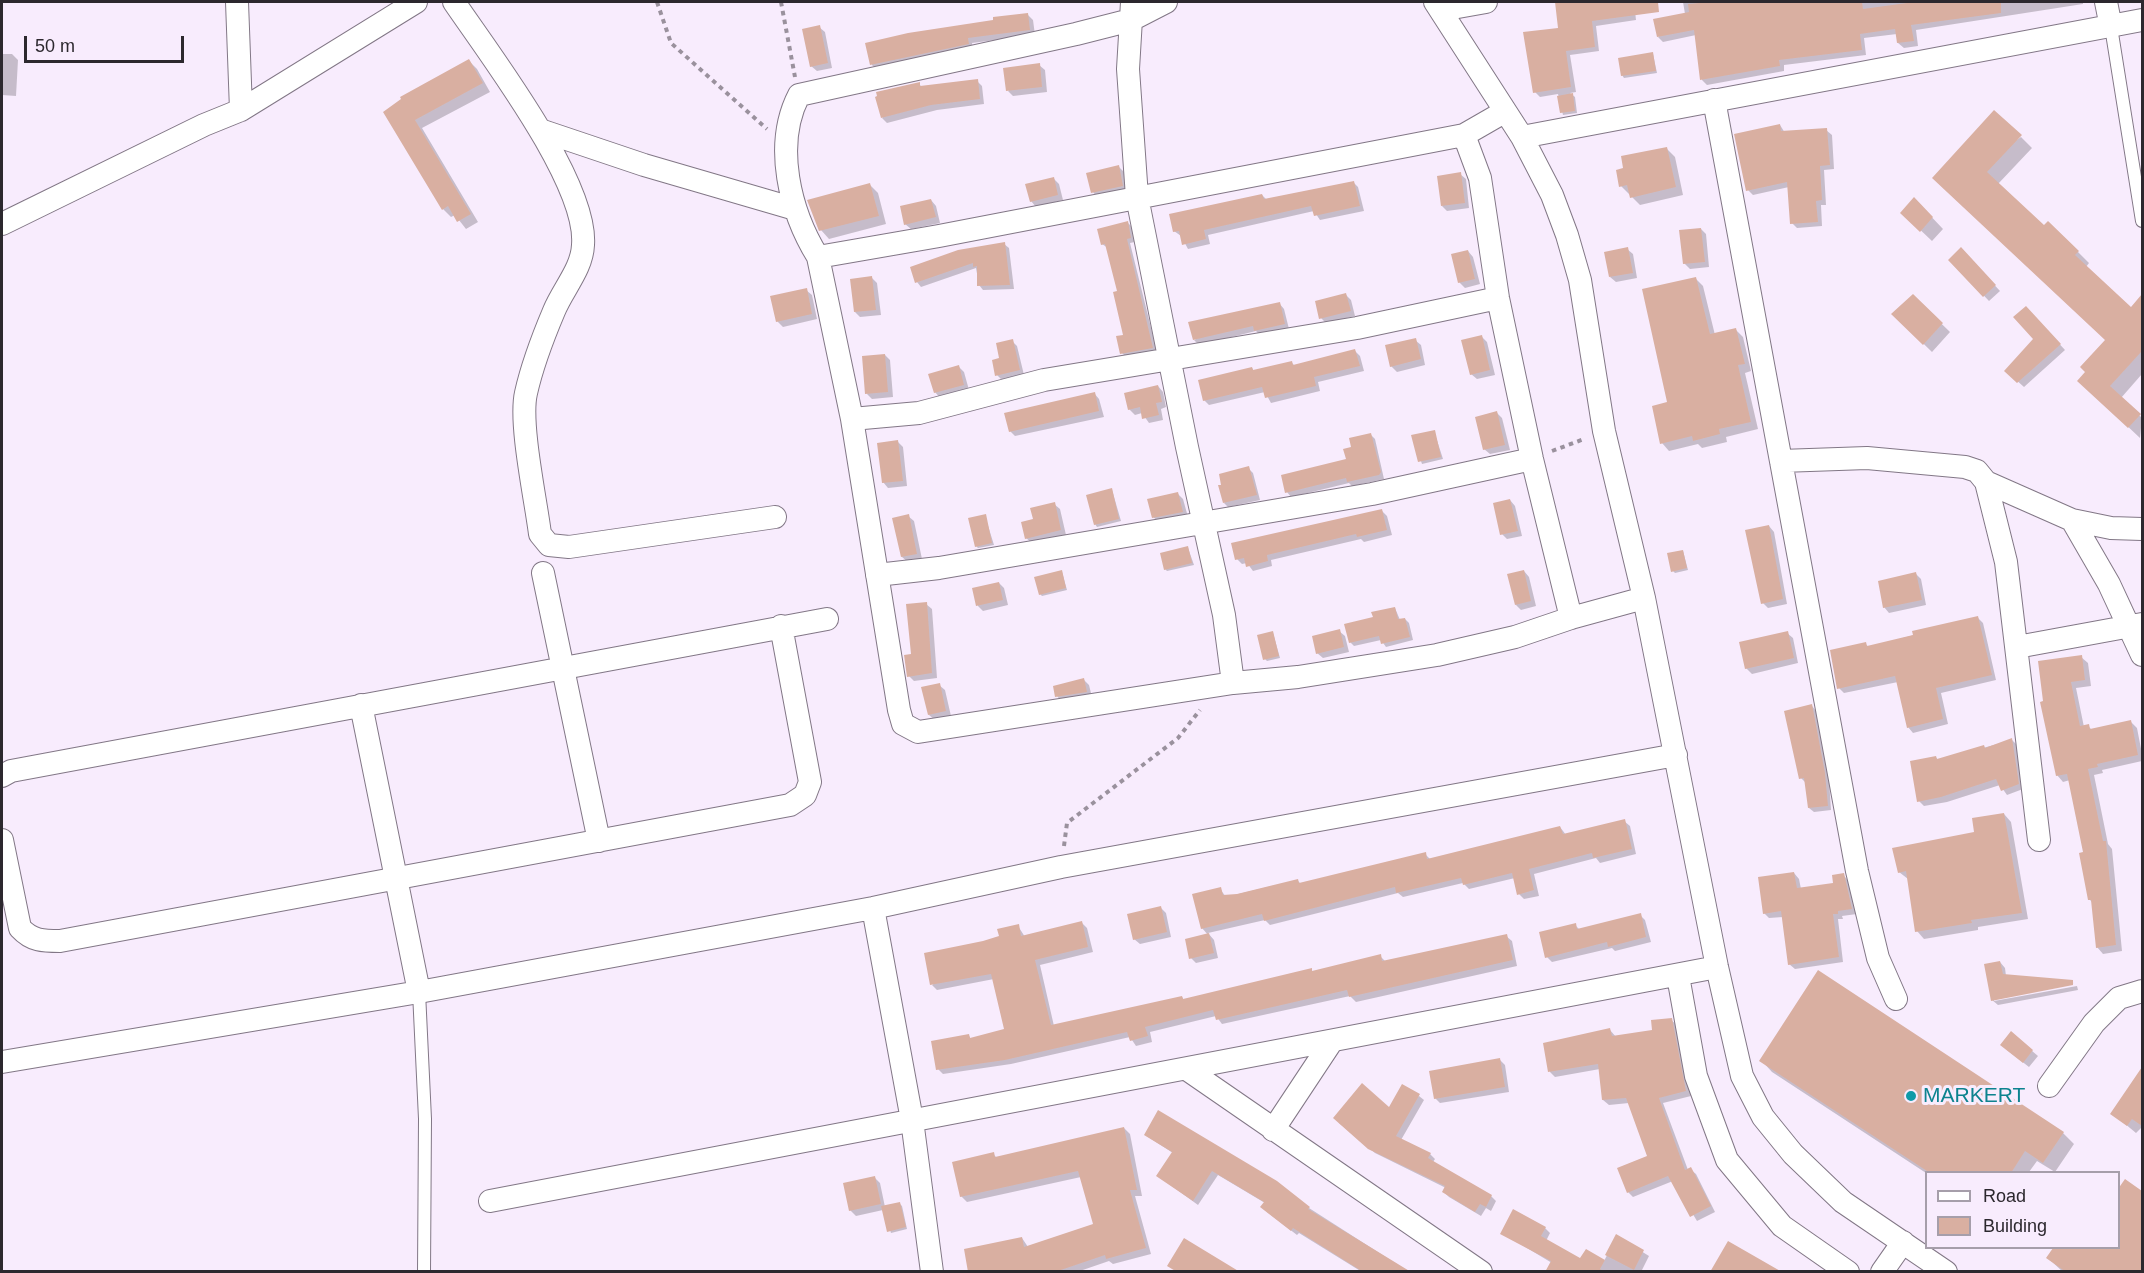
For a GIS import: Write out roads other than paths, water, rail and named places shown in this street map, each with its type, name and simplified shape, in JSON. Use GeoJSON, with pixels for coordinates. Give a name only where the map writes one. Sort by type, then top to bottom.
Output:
{"type":"FeatureCollection","features":[{"type":"Feature","properties":{"kind":"street"},"geometry":{"type":"LineString","coordinates":[[237,2],[241,110]]}},
{"type":"Feature","properties":{"kind":"street"},"geometry":{"type":"LineString","coordinates":[[2,224],[204,125],[241,110],[416,2]]}},
{"type":"Feature","properties":{"kind":"street"},"geometry":{"type":"LineString","coordinates":[[454,2],[540,130],[566,175],[577,208],[584,244],[576,270],[554,310],[525,395],[525,421],[540,534],[549,545],[569,547],[775,517]]}},
{"type":"Feature","properties":{"kind":"street"},"geometry":{"type":"LineString","coordinates":[[1166,2],[996,53],[799,95],[791,111],[786,147],[795,209],[805,236],[818,257],[852,419],[903,724],[918,732],[1233,683],[1298,676],[1437,655],[1515,637],[1571,618],[1644,598]]}},
{"type":"Feature","properties":{"kind":"street"},"geometry":{"type":"LineString","coordinates":[[1486,2],[1438,6],[1522,137],[1552,195],[1577,268],[1604,431],[1644,598],[1717,967],[1742,1076],[1763,1117],[1793,1154],[1843,1202],[1946,1272]]}},
{"type":"Feature","properties":{"kind":"street"},"geometry":{"type":"LineString","coordinates":[[2106,2],[2111,27]]}},
{"type":"Feature","properties":{"kind":"street"},"geometry":{"type":"LineString","coordinates":[[1132,11],[1128,69],[1137,197],[1171,359],[1186,447],[1224,615],[1233,683]]}},
{"type":"Feature","properties":{"kind":"street"},"geometry":{"type":"LineString","coordinates":[[1522,137],[2142,21]]}},
{"type":"Feature","properties":{"kind":"street"},"geometry":{"type":"LineString","coordinates":[[1714,100],[1857,871],[1878,958],[1896,999]]}},
{"type":"Feature","properties":{"kind":"street"},"geometry":{"type":"LineString","coordinates":[[818,257],[1464,135],[1504,112]]}},
{"type":"Feature","properties":{"kind":"street"},"geometry":{"type":"LineString","coordinates":[[540,130],[644,165],[795,209]]}},
{"type":"Feature","properties":{"kind":"street"},"geometry":{"type":"LineString","coordinates":[[1464,135],[1480,178],[1498,298],[1532,459],[1571,618]]}},
{"type":"Feature","properties":{"kind":"street"},"geometry":{"type":"LineString","coordinates":[[852,419],[919,413],[1044,380],[1357,328],[1498,298]]}},
{"type":"Feature","properties":{"kind":"street"},"geometry":{"type":"LineString","coordinates":[[1781,461],[1867,458],[1965,467],[1977,471],[1986,482],[2006,562],[2039,840]]}},
{"type":"Feature","properties":{"kind":"street"},"geometry":{"type":"LineString","coordinates":[[877,575],[939,568],[1372,494],[1532,459]]}},
{"type":"Feature","properties":{"kind":"street"},"geometry":{"type":"LineString","coordinates":[[1986,482],[2072,520],[2111,528],[2142,529]]}},
{"type":"Feature","properties":{"kind":"street"},"geometry":{"type":"LineString","coordinates":[[2072,520],[2137,625],[2142,655]]}},
{"type":"Feature","properties":{"kind":"street"},"geometry":{"type":"LineString","coordinates":[[543,573],[599,841]]}},
{"type":"Feature","properties":{"kind":"street"},"geometry":{"type":"LineString","coordinates":[[2,776],[11,771],[827,619]]}},
{"type":"Feature","properties":{"kind":"street"},"geometry":{"type":"LineString","coordinates":[[2017,647],[2137,625]]}},
{"type":"Feature","properties":{"kind":"street"},"geometry":{"type":"LineString","coordinates":[[2,840],[20,928],[28,937],[39,941],[60,941],[790,805],[805,795],[810,782],[781,626]]}},
{"type":"Feature","properties":{"kind":"street"},"geometry":{"type":"LineString","coordinates":[[361,705],[419,992]]}},
{"type":"Feature","properties":{"kind":"street"},"geometry":{"type":"LineString","coordinates":[[2,1062],[419,992],[873,908],[1061,867],[1676,754]]}},
{"type":"Feature","properties":{"kind":"street"},"geometry":{"type":"LineString","coordinates":[[873,908],[912,1120],[932,1272]]}},
{"type":"Feature","properties":{"kind":"street"},"geometry":{"type":"LineString","coordinates":[[490,1201],[1188,1070],[1717,967]]}},
{"type":"Feature","properties":{"kind":"street"},"geometry":{"type":"LineString","coordinates":[[1678,976],[1696,1076],[1728,1160],[1782,1226],[1848,1272]]}},
{"type":"Feature","properties":{"kind":"street"},"geometry":{"type":"LineString","coordinates":[[2049,1086],[2094,1023],[2119,999],[2142,991]]}},
{"type":"Feature","properties":{"kind":"street"},"geometry":{"type":"LineString","coordinates":[[1273,1130],[1332,1041]]}},
{"type":"Feature","properties":{"kind":"street"},"geometry":{"type":"LineString","coordinates":[[1188,1070],[1481,1272]]}},
{"type":"Feature","properties":{"kind":"street"},"geometry":{"type":"LineString","coordinates":[[1882,1272],[1903,1242]]}},
{"type":"Feature","properties":{"kind":"lane"},"geometry":{"type":"LineString","coordinates":[[2111,27],[2142,221]]}},
{"type":"Feature","properties":{"kind":"lane"},"geometry":{"type":"LineString","coordinates":[[419,992],[425,1108],[424,1272]]}},
{"type":"Feature","properties":{"kind":"place","name":"MARKERT"},"geometry":{"type":"Point","coordinates":[1911,1096]}}]}
